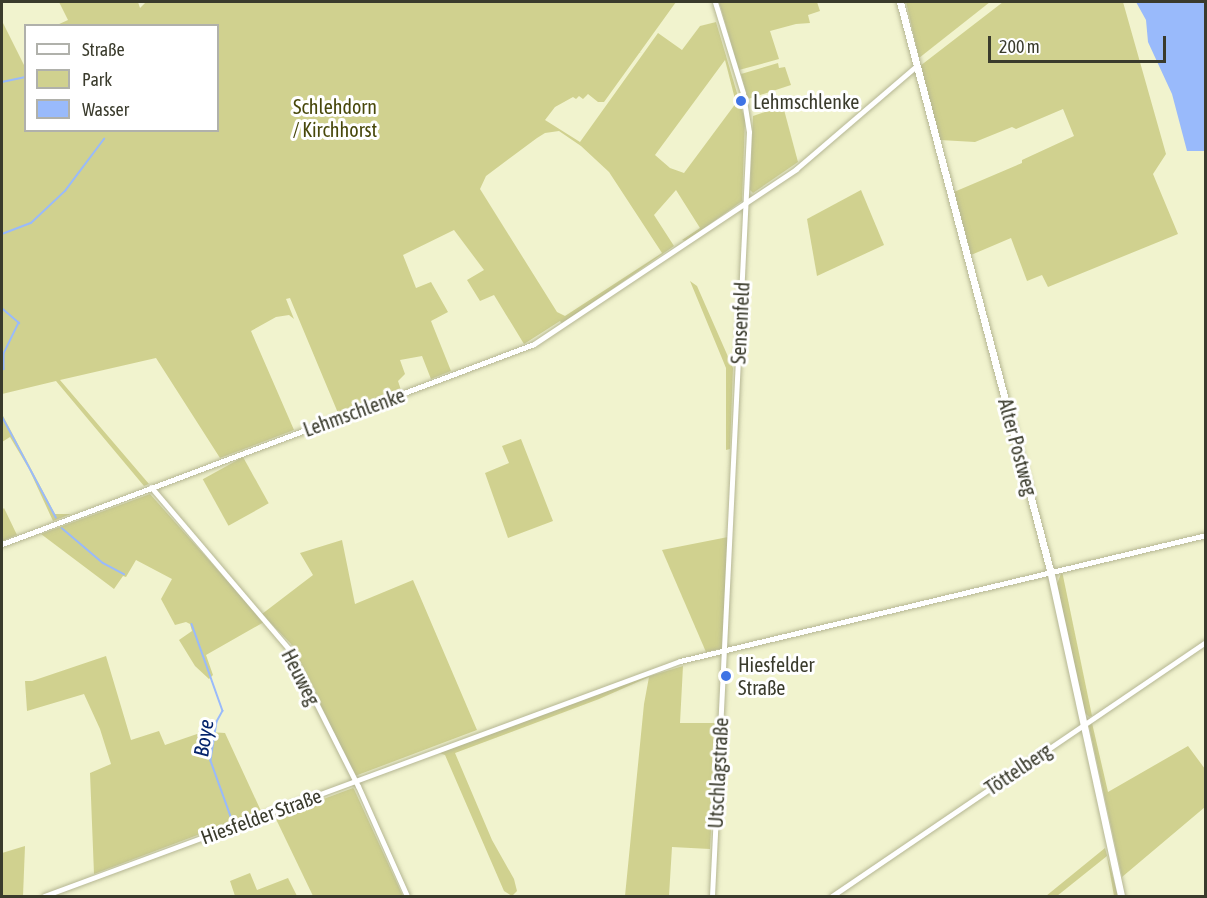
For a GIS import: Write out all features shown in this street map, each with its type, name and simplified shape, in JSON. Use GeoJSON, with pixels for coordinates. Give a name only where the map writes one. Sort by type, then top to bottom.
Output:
{"type":"FeatureCollection","features":[{"type":"Feature","properties":{"kind":"main road","name":"Alter Postweg"},"geometry":{"type":"LineString","coordinates":[[900,2],[1050,570],[1121,897]]}},
{"type":"Feature","properties":{"kind":"street","name":"Sensenfeld"},"geometry":{"type":"LineString","coordinates":[[715,2],[747,113],[745,202],[724,650]]}},
{"type":"Feature","properties":{"kind":"street","name":"Lehmschlenke"},"geometry":{"type":"LineString","coordinates":[[2,544],[534,344],[796,169],[916,66]]}},
{"type":"Feature","properties":{"kind":"street","name":"Heuweg"},"geometry":{"type":"LineString","coordinates":[[151,487],[283,641],[295,659],[407,897]]}},
{"type":"Feature","properties":{"kind":"street","name":"Hiesfelder Straße"},"geometry":{"type":"LineString","coordinates":[[44,897],[680,661],[1050,570],[1206,535]]}},
{"type":"Feature","properties":{"kind":"street","name":"Töttelberg"},"geometry":{"type":"LineString","coordinates":[[832,897],[1206,642]]}},
{"type":"Feature","properties":{"kind":"street","name":"Utschlagstraße"},"geometry":{"type":"LineString","coordinates":[[712,897],[724,650]]}},
{"type":"Feature","properties":{"kind":"green space","name":"Schlehdorn / Kirchhorst"},"geometry":{"type":"Polygon","coordinates":[[[59,2],[138,2],[140,8],[146,2],[676,2],[604,102],[598,102],[588,94],[583,99],[579,96],[576,99],[573,97],[555,107],[545,120],[580,142],[658,33],[682,50],[700,26],[716,22],[745,120],[742,201],[686,241],[682,240],[700,228],[676,190],[654,215],[674,246],[562,324],[560,321],[524,344],[494,295],[480,301],[467,280],[484,270],[454,230],[403,255],[416,288],[431,282],[448,312],[431,321],[451,371],[431,379],[422,356],[400,360],[405,374],[398,381],[401,390],[338,413],[290,298],[286,299],[294,319],[289,315],[276,317],[251,331],[294,430],[220,458],[156,358],[60,380],[149,484],[144,486],[56,381],[2,394],[2,21],[24,65],[24,132],[219,132],[219,24],[59,24],[68,20],[59,2]],[[725,60],[655,155],[670,168],[684,173],[736,103],[725,60]],[[559,131],[545,133],[486,176],[480,189],[557,312],[565,316],[662,253],[609,172],[581,146],[559,131]]]}},
{"type":"Feature","properties":{"kind":"green space"},"geometry":{"type":"Polygon","coordinates":[[[719,2],[817,2],[820,11],[808,15],[810,23],[770,31],[779,59],[739,70],[719,2]]]}},
{"type":"Feature","properties":{"kind":"green space"},"geometry":{"type":"Polygon","coordinates":[[[906,2],[990,2],[919,58],[906,2]]]}},
{"type":"Feature","properties":{"kind":"green space"},"geometry":{"type":"Polygon","coordinates":[[[1003,2],[1123,2],[1166,154],[1153,174],[1178,234],[1048,287],[1042,275],[1027,281],[1011,238],[971,255],[954,192],[1022,163],[1022,160],[1074,136],[1063,109],[1016,129],[1012,127],[975,142],[940,140],[920,66],[1003,2]]]}},
{"type":"Feature","properties":{"kind":"green space"},"geometry":{"type":"Polygon","coordinates":[[[778,63],[779,68],[785,67],[791,85],[748,99],[741,74],[778,63]]]}},
{"type":"Feature","properties":{"kind":"green space"},"geometry":{"type":"Polygon","coordinates":[[[783,106],[798,162],[753,193],[750,190],[753,116],[783,106]]]}},
{"type":"Feature","properties":{"kind":"green space"},"geometry":{"type":"Polygon","coordinates":[[[861,190],[884,245],[817,276],[807,219],[861,190]]]}},
{"type":"Feature","properties":{"kind":"green space"},"geometry":{"type":"Polygon","coordinates":[[[690,281],[697,286],[733,368],[730,449],[726,450],[726,368],[690,281]]]}},
{"type":"Feature","properties":{"kind":"green space"},"geometry":{"type":"Polygon","coordinates":[[[2,414],[55,514],[71,514],[53,521],[29,469],[10,437],[2,442],[2,414]]]}},
{"type":"Feature","properties":{"kind":"green space"},"geometry":{"type":"Polygon","coordinates":[[[521,439],[553,521],[508,538],[485,473],[509,463],[502,446],[521,439]]]}},
{"type":"Feature","properties":{"kind":"green space"},"geometry":{"type":"Polygon","coordinates":[[[243,457],[269,503],[228,526],[203,479],[243,457]]]}},
{"type":"Feature","properties":{"kind":"green space"},"geometry":{"type":"Polygon","coordinates":[[[150,494],[264,622],[206,655],[213,675],[209,679],[195,666],[179,640],[192,631],[190,624],[186,622],[175,625],[161,599],[172,579],[136,560],[126,577],[123,576],[114,589],[41,534],[150,494]]]}},
{"type":"Feature","properties":{"kind":"green space"},"geometry":{"type":"Polygon","coordinates":[[[4,508],[17,535],[2,541],[2,510],[4,508]]]}},
{"type":"Feature","properties":{"kind":"green space"},"geometry":{"type":"Polygon","coordinates":[[[728,537],[724,648],[706,652],[662,550],[728,537]]]}},
{"type":"Feature","properties":{"kind":"green space"},"geometry":{"type":"Polygon","coordinates":[[[342,540],[355,604],[413,580],[477,730],[355,776],[291,644],[262,614],[313,575],[300,553],[342,540]]]}},
{"type":"Feature","properties":{"kind":"green space"},"geometry":{"type":"Polygon","coordinates":[[[1062,571],[1092,716],[1089,717],[1085,713],[1057,584],[1062,571]]]}},
{"type":"Feature","properties":{"kind":"green space"},"geometry":{"type":"Polygon","coordinates":[[[106,656],[131,740],[159,731],[165,745],[197,734],[225,733],[261,811],[94,874],[90,773],[111,764],[100,729],[84,694],[27,711],[25,681],[32,681],[106,656]]]}},
{"type":"Feature","properties":{"kind":"green space"},"geometry":{"type":"Polygon","coordinates":[[[683,666],[680,723],[717,723],[710,849],[672,847],[669,896],[625,896],[644,704],[649,677],[599,699],[455,753],[492,840],[514,879],[517,891],[512,896],[504,891],[445,755],[439,753],[648,674],[650,676],[683,666]]]}},
{"type":"Feature","properties":{"kind":"green space"},"geometry":{"type":"Polygon","coordinates":[[[1092,723],[1108,792],[1188,746],[1205,769],[1205,807],[1122,877],[1089,726],[1092,723]]]}},
{"type":"Feature","properties":{"kind":"green space"},"geometry":{"type":"Polygon","coordinates":[[[353,788],[403,896],[313,896],[275,817],[353,788]]]}},
{"type":"Feature","properties":{"kind":"green space"},"geometry":{"type":"Polygon","coordinates":[[[25,846],[23,896],[2,896],[2,853],[25,846]]]}},
{"type":"Feature","properties":{"kind":"green space"},"geometry":{"type":"Polygon","coordinates":[[[1105,848],[1118,896],[1114,896],[1107,856],[1057,896],[1046,896],[1105,848]]]}},
{"type":"Feature","properties":{"kind":"green space"},"geometry":{"type":"Polygon","coordinates":[[[250,873],[257,890],[288,878],[297,896],[235,896],[230,881],[250,873]]]}},
{"type":"Feature","properties":{"kind":"water"},"geometry":{"type":"Polygon","coordinates":[[[1136,2],[1205,2],[1205,151],[1187,151],[1172,94],[1148,42],[1146,20],[1136,2]]]}},
{"type":"Feature","properties":{"kind":"waterway"},"geometry":{"type":"LineString","coordinates":[[2,82],[24,77]]}},
{"type":"Feature","properties":{"kind":"waterway"},"geometry":{"type":"LineString","coordinates":[[2,234],[31,223],[65,191],[104,139]]}},
{"type":"Feature","properties":{"kind":"waterway","name":"Boye"},"geometry":{"type":"LineString","coordinates":[[2,308],[19,323],[4,354],[2,371]]}},
{"type":"Feature","properties":{"kind":"waterway","name":"Boye"},"geometry":{"type":"LineString","coordinates":[[2,416],[56,517]]}},
{"type":"Feature","properties":{"kind":"waterway","name":"Boye"},"geometry":{"type":"LineString","coordinates":[[62,528],[103,563],[124,574]]}},
{"type":"Feature","properties":{"kind":"waterway","name":"Boye"},"geometry":{"type":"LineString","coordinates":[[192,624],[223,711],[217,722],[211,761],[233,822]]}},
{"type":"Feature","properties":{"kind":"place","name":"Lehmschlenke"},"geometry":{"type":"Point","coordinates":[741,101]}},
{"type":"Feature","properties":{"kind":"place","name":"Hiesfelder Straße"},"geometry":{"type":"Point","coordinates":[726,676]}}]}
